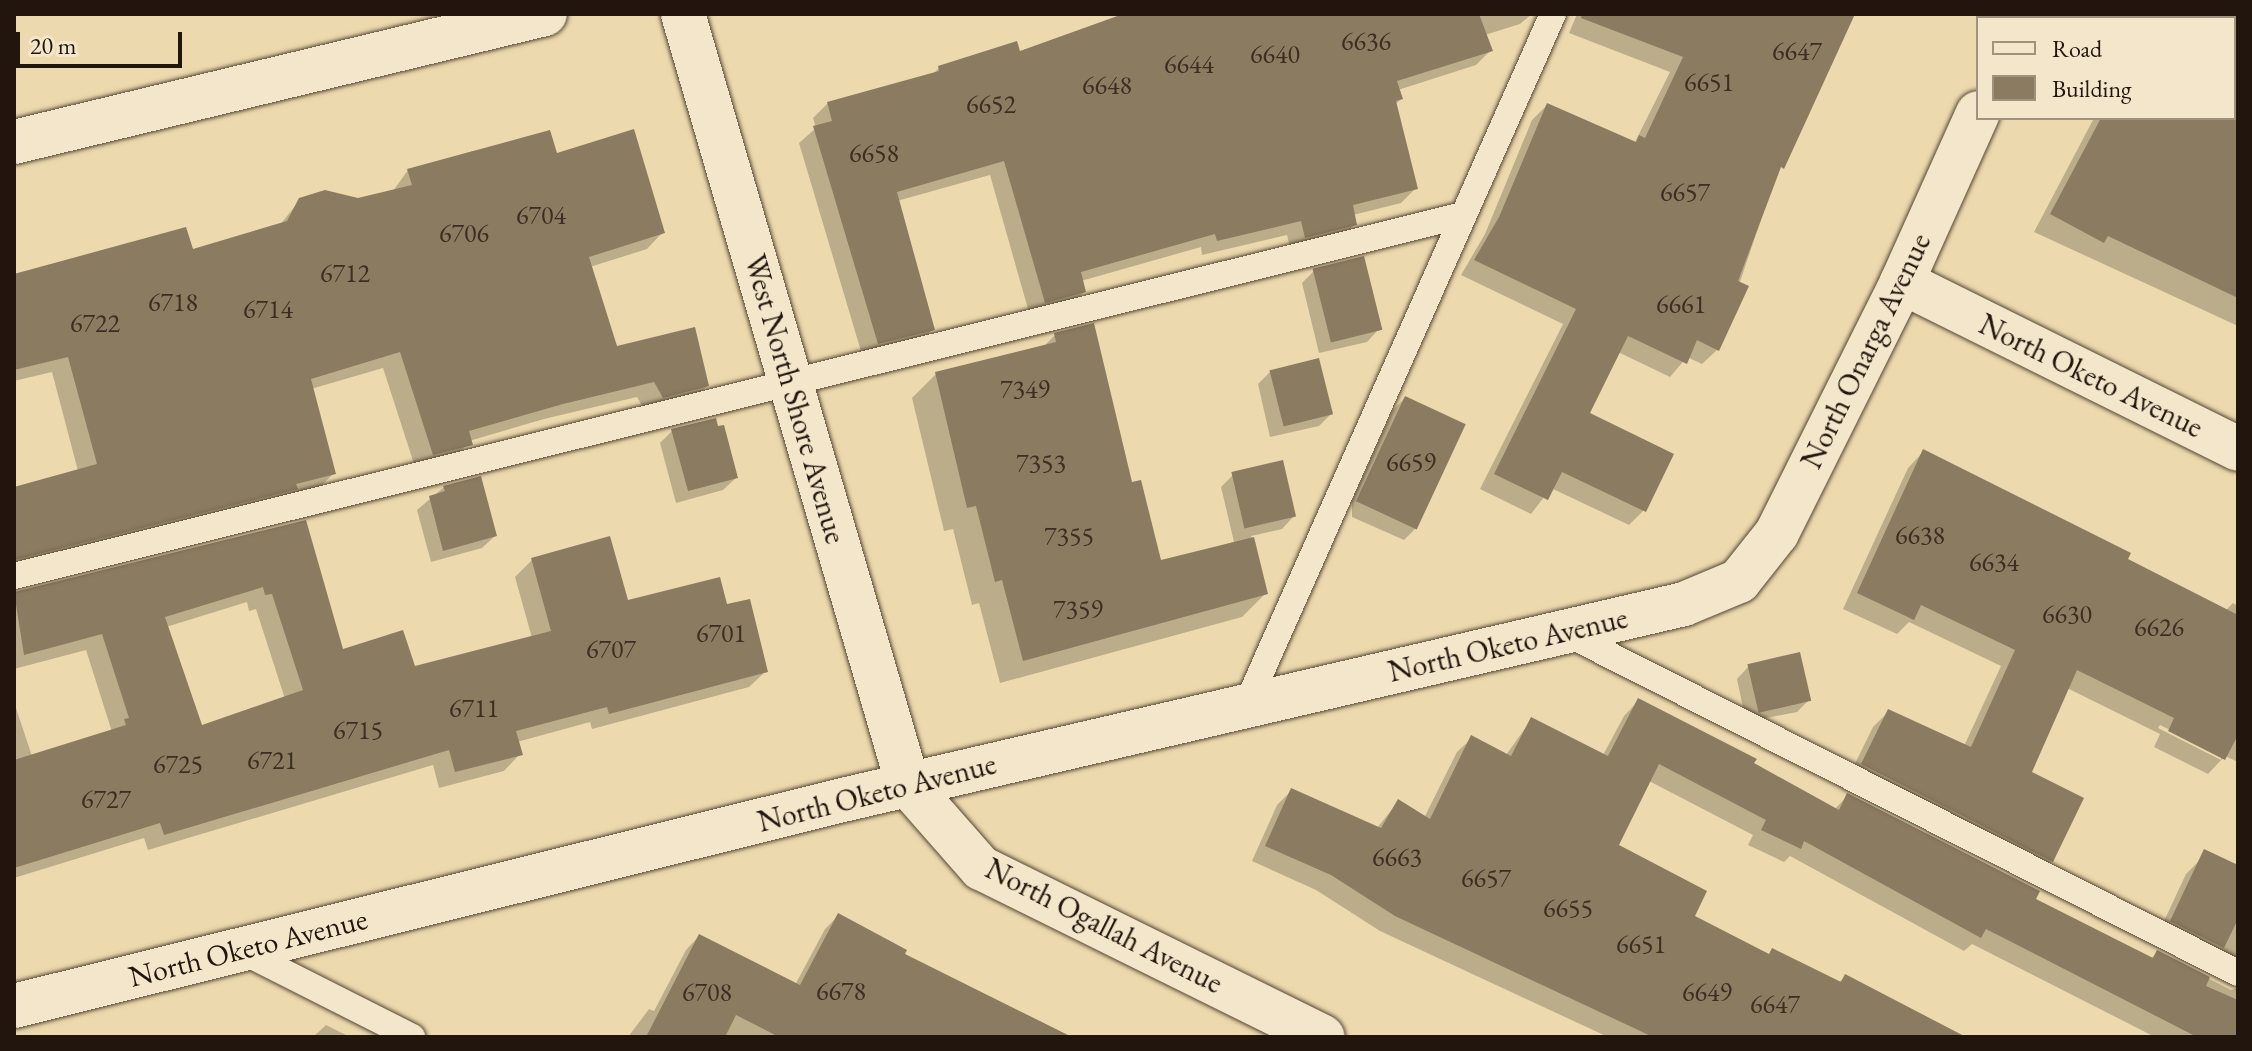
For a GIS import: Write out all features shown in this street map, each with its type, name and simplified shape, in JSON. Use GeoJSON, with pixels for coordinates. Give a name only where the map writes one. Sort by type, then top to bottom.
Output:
{"type":"FeatureCollection","features":[{"type":"Feature","properties":{"kind":"street"},"geometry":{"type":"LineString","coordinates":[[14,142],[545,14]]}},
{"type":"Feature","properties":{"kind":"street","name":"West North Shore Avenue"},"geometry":{"type":"LineString","coordinates":[[683,14],[908,785]]}},
{"type":"Feature","properties":{"kind":"street","name":"North Onarga Avenue"},"geometry":{"type":"LineString","coordinates":[[1739,581],[1777,533],[1902,282],[1976,117]]}},
{"type":"Feature","properties":{"kind":"street","name":"North Oketo Avenue"},"geometry":{"type":"LineString","coordinates":[[1902,282],[2238,449]]}},
{"type":"Feature","properties":{"kind":"street","name":"North Oketo Avenue"},"geometry":{"type":"LineString","coordinates":[[14,1006],[908,785],[1684,604],[1739,581]]}},
{"type":"Feature","properties":{"kind":"street","name":"North Ogallah Avenue"},"geometry":{"type":"LineString","coordinates":[[908,785],[981,868],[1323,1037]]}},
{"type":"Feature","properties":{"kind":"lane"},"geometry":{"type":"LineString","coordinates":[[1246,706],[1553,14]]}},
{"type":"Feature","properties":{"kind":"lane"},"geometry":{"type":"LineString","coordinates":[[14,576],[1463,215]]}},
{"type":"Feature","properties":{"kind":"lane"},"geometry":{"type":"LineString","coordinates":[[1564,632],[2238,973]]}},
{"type":"Feature","properties":{"kind":"lane"},"geometry":{"type":"LineString","coordinates":[[240,950],[412,1037]]}},
{"type":"Feature","properties":{"kind":"building"},"geometry":{"type":"Polygon","coordinates":[[[1123,14],[1479,14],[1493,51],[1397,81],[1403,99],[1396,101],[1418,189],[1353,205],[1357,225],[1305,238],[1301,221],[1217,241],[1215,234],[1081,272],[1086,292],[1045,303],[1004,161],[897,192],[935,330],[878,344],[813,126],[832,121],[827,102],[939,71],[938,66],[1017,41],[1020,51],[1123,14]]]}},
{"type":"Feature","properties":{"kind":"building"},"geometry":{"type":"Polygon","coordinates":[[[1582,14],[1855,14],[1784,169],[1781,167],[1738,281],[1749,286],[1719,351],[1697,340],[1687,364],[1628,336],[1590,413],[1674,454],[1646,512],[1562,472],[1548,500],[1494,474],[1576,309],[1474,260],[1499,217],[1547,103],[1636,142],[1639,135],[1645,138],[1683,57],[1581,18],[1582,14]]]}},
{"type":"Feature","properties":{"kind":"building"},"geometry":{"type":"Polygon","coordinates":[[[2238,118],[2238,298],[2108,236],[2104,243],[2050,214],[2100,120],[2238,118]]]}},
{"type":"Feature","properties":{"kind":"building"},"geometry":{"type":"Polygon","coordinates":[[[634,129],[665,233],[589,257],[617,346],[695,327],[709,386],[663,398],[654,382],[563,404],[469,431],[473,445],[433,455],[400,352],[311,379],[336,474],[296,484],[298,489],[14,560],[14,487],[97,464],[68,357],[14,370],[14,274],[186,227],[193,249],[287,221],[299,198],[325,190],[358,198],[412,185],[407,169],[550,130],[557,153],[634,129]]]}},
{"type":"Feature","properties":{"kind":"building"},"geometry":{"type":"Polygon","coordinates":[[[1364,256],[1382,330],[1331,343],[1313,269],[1364,256]]]}},
{"type":"Feature","properties":{"kind":"building"},"geometry":{"type":"Polygon","coordinates":[[[1094,323],[1132,482],[1141,480],[1161,560],[1254,537],[1268,594],[1023,661],[1002,580],[995,582],[976,506],[967,508],[935,372],[1056,342],[1054,333],[1094,323]]]}},
{"type":"Feature","properties":{"kind":"building"},"geometry":{"type":"Polygon","coordinates":[[[1319,358],[1333,414],[1284,427],[1270,370],[1319,358]]]}},
{"type":"Feature","properties":{"kind":"building"},"geometry":{"type":"Polygon","coordinates":[[[1405,396],[1466,424],[1417,529],[1356,501],[1405,396]]]}},
{"type":"Feature","properties":{"kind":"building"},"geometry":{"type":"Polygon","coordinates":[[[716,418],[718,426],[724,425],[738,478],[688,491],[671,429],[716,418]]]}},
{"type":"Feature","properties":{"kind":"building"},"geometry":{"type":"Polygon","coordinates":[[[1923,449],[2131,553],[2128,559],[2238,615],[2238,735],[2225,760],[2168,731],[2174,718],[2077,670],[2032,772],[2084,798],[2053,862],[1861,764],[1888,709],[1971,747],[2015,650],[1921,605],[1914,620],[1857,593],[1923,449]]]}},
{"type":"Feature","properties":{"kind":"building"},"geometry":{"type":"Polygon","coordinates":[[[1283,460],[1296,517],[1244,528],[1231,472],[1283,460]]]}},
{"type":"Feature","properties":{"kind":"building"},"geometry":{"type":"Polygon","coordinates":[[[481,476],[497,536],[443,551],[429,496],[445,491],[443,486],[481,476]]]}},
{"type":"Feature","properties":{"kind":"building"},"geometry":{"type":"Polygon","coordinates":[[[306,520],[343,649],[403,630],[415,666],[551,631],[531,558],[610,536],[628,600],[720,577],[727,604],[750,599],[768,672],[609,714],[607,707],[516,731],[523,755],[455,772],[449,750],[164,835],[160,823],[14,868],[14,760],[126,725],[124,719],[129,718],[102,634],[24,655],[14,592],[306,520]],[[263,587],[165,617],[202,725],[303,690],[272,594],[265,595],[263,587]]]}},
{"type":"Feature","properties":{"kind":"building"},"geometry":{"type":"Polygon","coordinates":[[[1800,652],[1811,701],[1759,713],[1747,664],[1800,652]]]}},
{"type":"Feature","properties":{"kind":"building"},"geometry":{"type":"Polygon","coordinates":[[[1638,698],[1757,759],[1754,763],[1839,810],[1847,793],[2040,891],[2036,899],[2153,958],[2157,950],[2210,977],[2206,986],[2238,1000],[2238,1037],[2197,1037],[1986,929],[1981,938],[1804,841],[1801,849],[1761,830],[1766,820],[1659,764],[1619,845],[1707,891],[1695,916],[1769,954],[1772,948],[1841,982],[1845,974],[1966,1037],[1653,1037],[1395,916],[1331,875],[1265,846],[1291,788],[1381,828],[1398,799],[1430,819],[1471,735],[1511,756],[1531,717],[1608,756],[1638,698]]]}},
{"type":"Feature","properties":{"kind":"building"},"geometry":{"type":"Polygon","coordinates":[[[2204,849],[2238,865],[2238,919],[2224,948],[2170,921],[2204,849]]]}},
{"type":"Feature","properties":{"kind":"building"},"geometry":{"type":"Polygon","coordinates":[[[838,913],[907,950],[905,954],[1072,1037],[779,1037],[736,1015],[725,1037],[646,1037],[699,934],[800,985],[838,913]]]}}]}
